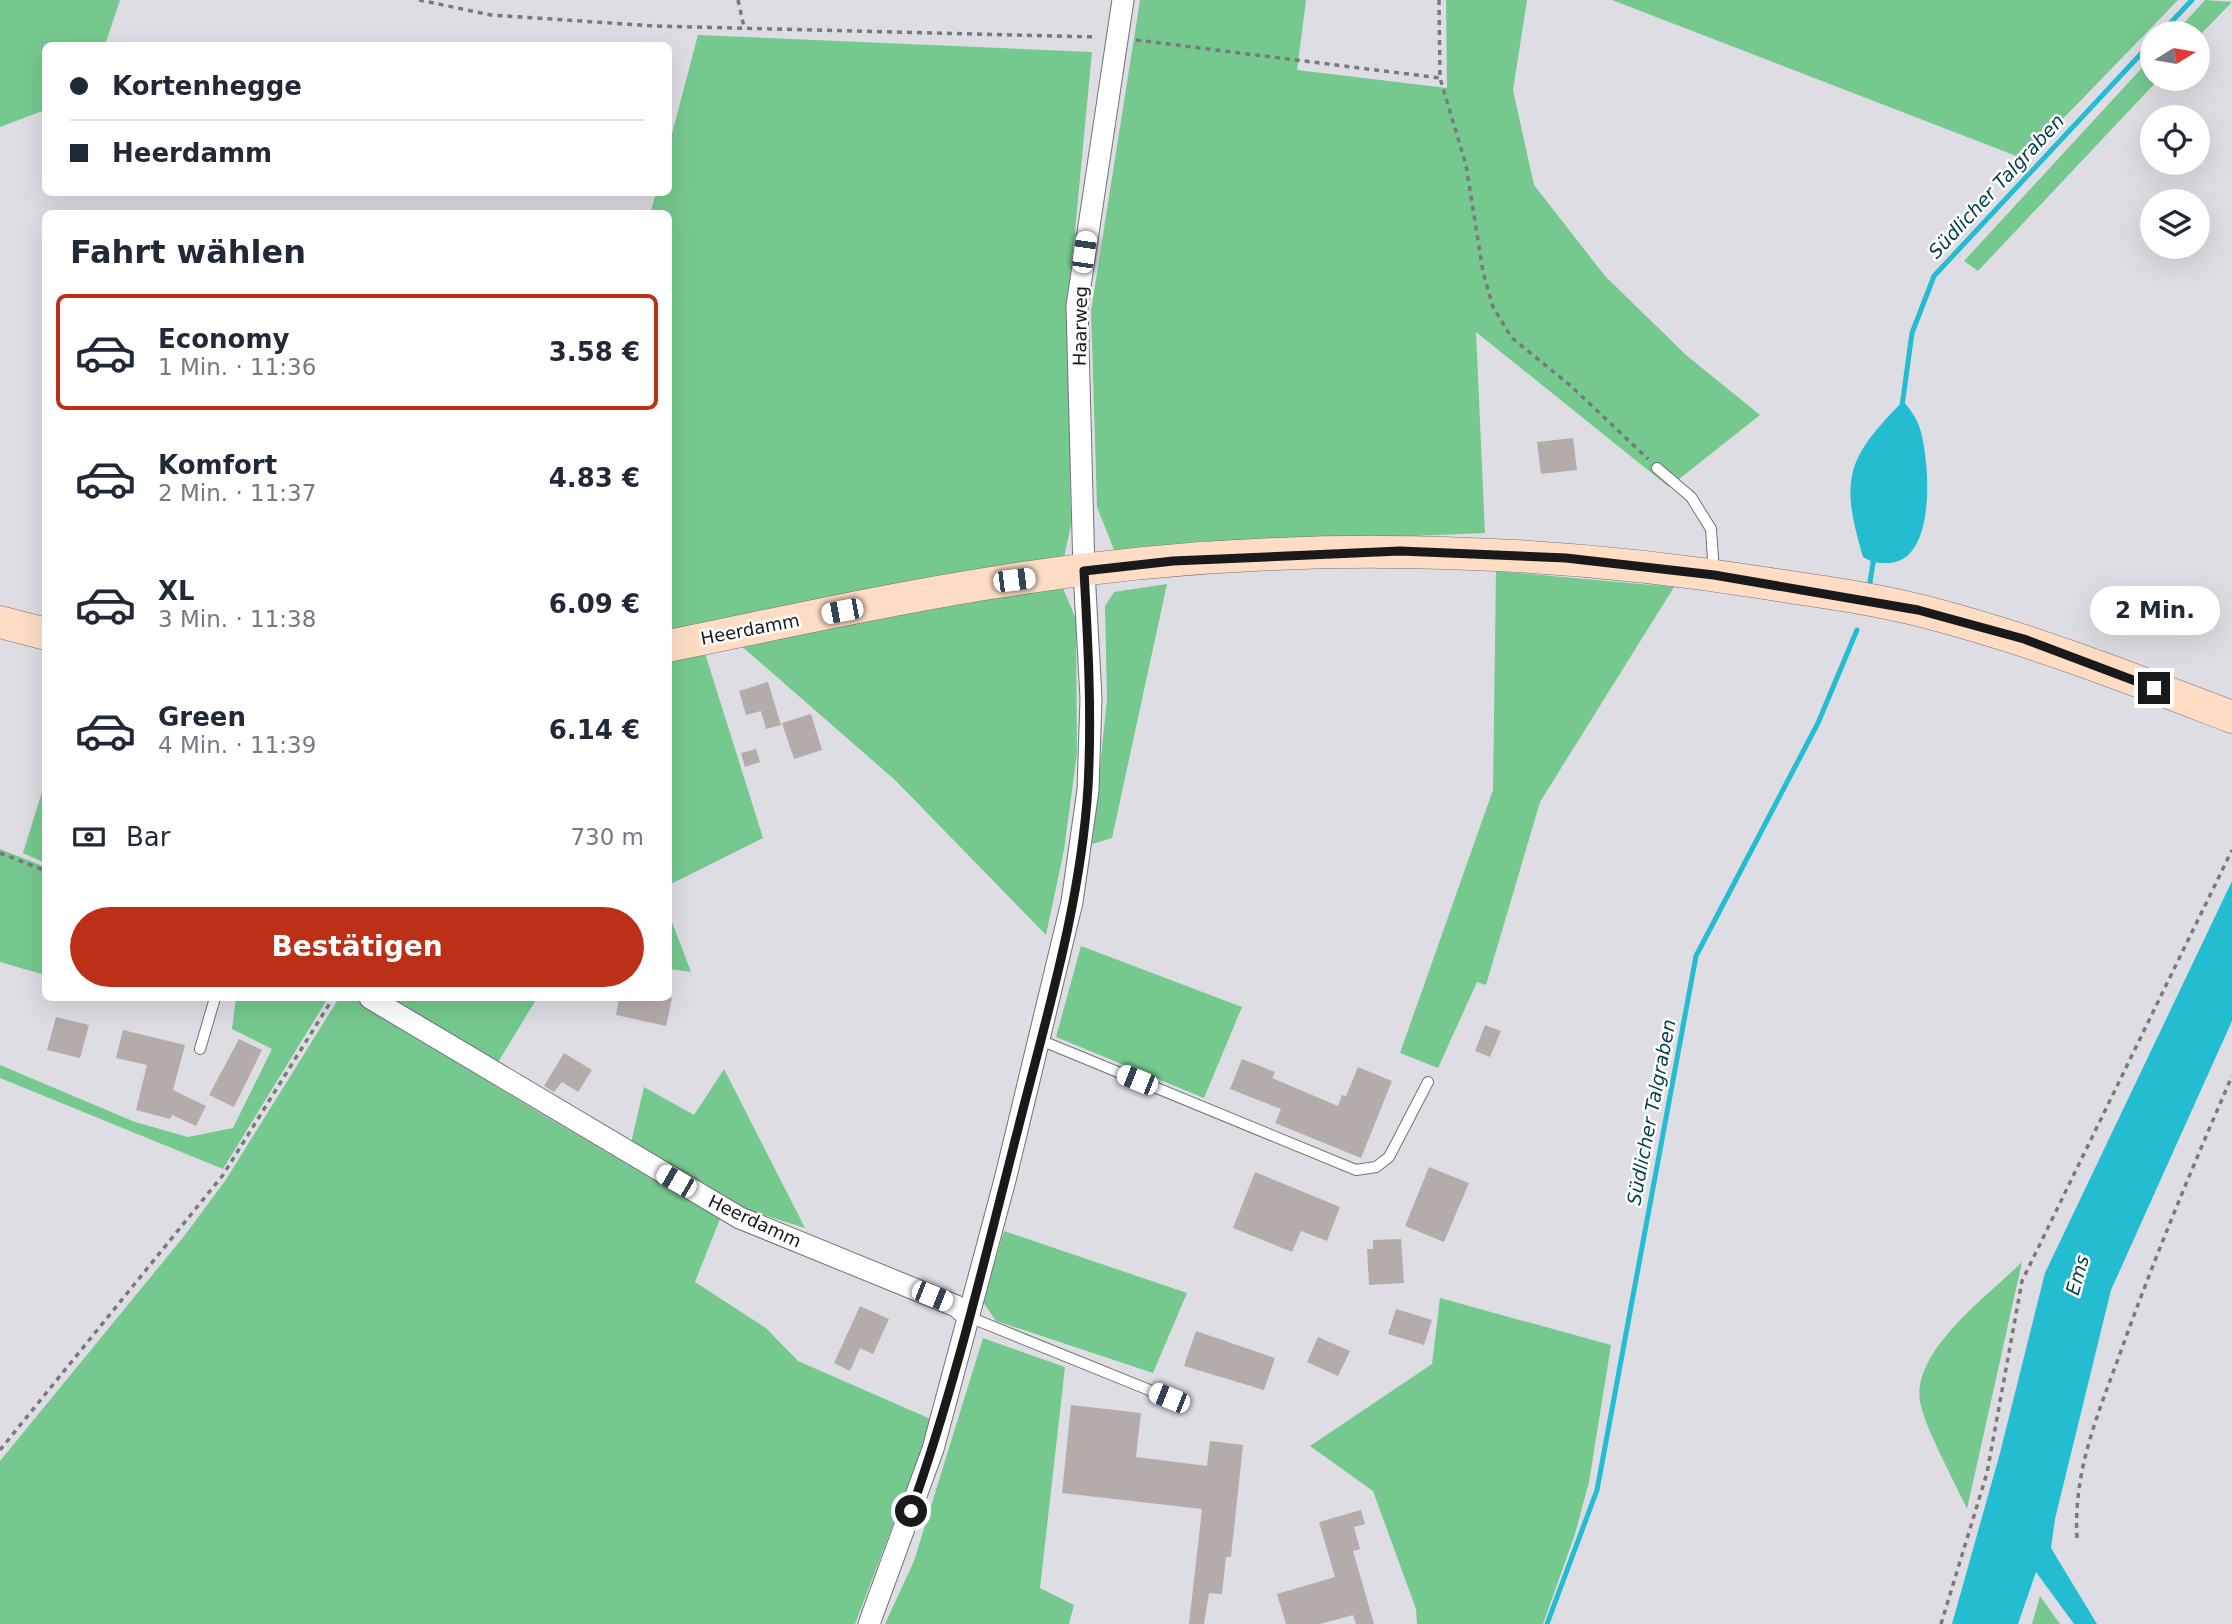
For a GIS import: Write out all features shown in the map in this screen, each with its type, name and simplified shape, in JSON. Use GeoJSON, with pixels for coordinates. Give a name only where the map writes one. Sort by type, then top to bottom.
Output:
{"type":"FeatureCollection","features":[{"type":"Feature","properties":{"kind":"street","name":"Haarweg"},"geometry":{"type":"LineString","coordinates":[[869,1624],[933,1449],[1040,1040],[1072,902],[1088,790],[1091,698],[1084,571],[1077,306],[1122,0]]}},
{"type":"Feature","properties":{"kind":"street","name":"Heerdamm"},"geometry":{"type":"LineString","coordinates":[[672,645],[991,583],[1173,561],[1400,551],[1566,558],[1714,575],[1918,610],[1997,632],[2232,718]]}},
{"type":"Feature","properties":{"kind":"street"},"geometry":{"type":"LineString","coordinates":[[0,622],[42,633]]}},
{"type":"Feature","properties":{"kind":"street","name":"Heerdamm"},"geometry":{"type":"LineString","coordinates":[[375,1001],[740,1218],[956,1306],[969,1317]]}},
{"type":"Feature","properties":{"kind":"lane"},"geometry":{"type":"LineString","coordinates":[[1657,468],[1691,497],[1711,530],[1714,575]]}},
{"type":"Feature","properties":{"kind":"lane"},"geometry":{"type":"LineString","coordinates":[[200,1049],[214,1001]]}},
{"type":"Feature","properties":{"kind":"lane"},"geometry":{"type":"LineString","coordinates":[[1040,1040],[1356,1170],[1376,1167],[1389,1157],[1427,1082]]}},
{"type":"Feature","properties":{"kind":"lane"},"geometry":{"type":"LineString","coordinates":[[969,1317],[1169,1398]]}},
{"type":"Feature","properties":{"kind":"path"},"geometry":{"type":"LineString","coordinates":[[419,0],[491,15],[655,26],[1115,37],[1440,78]]}},
{"type":"Feature","properties":{"kind":"path"},"geometry":{"type":"LineString","coordinates":[[738,0],[744,27]]}},
{"type":"Feature","properties":{"kind":"path"},"geometry":{"type":"LineString","coordinates":[[1439,0],[1440,78],[1466,165],[1483,272],[1493,307],[1513,338],[1571,386],[1657,468]]}},
{"type":"Feature","properties":{"kind":"path"},"geometry":{"type":"LineString","coordinates":[[1941,1624],[1987,1474],[2022,1281],[2232,850]]}},
{"type":"Feature","properties":{"kind":"path"},"geometry":{"type":"LineString","coordinates":[[0,853],[42,869]]}},
{"type":"Feature","properties":{"kind":"path"},"geometry":{"type":"LineString","coordinates":[[0,1450],[223,1175],[331,1001]]}},
{"type":"Feature","properties":{"kind":"path"},"geometry":{"type":"LineString","coordinates":[[2077,1538],[2075,1502],[2090,1437],[2163,1233],[2232,1076]]}},
{"type":"Feature","properties":{"kind":"green space"},"geometry":{"type":"Polygon","coordinates":[[[0,0],[120,0],[106,42],[42,42],[42,111],[0,127],[0,0]]]}},
{"type":"Feature","properties":{"kind":"green space"},"geometry":{"type":"Polygon","coordinates":[[[1140,0],[1306,0],[1297,70],[1447,88],[1446,0],[1527,0],[1513,90],[1534,185],[1605,276],[1686,355],[1760,415],[1669,487],[1476,332],[1485,533],[1172,546],[1115,552],[1097,507],[1091,311],[1140,0]]]}},
{"type":"Feature","properties":{"kind":"green space"},"geometry":{"type":"Polygon","coordinates":[[[1612,0],[2178,0],[2158,21],[2140,21],[2140,39],[2024,159],[1612,0]]]}},
{"type":"Feature","properties":{"kind":"green space"},"geometry":{"type":"Polygon","coordinates":[[[2205,0],[2232,2],[2210,25],[2210,21],[2186,21],[2205,0]]]}},
{"type":"Feature","properties":{"kind":"green space"},"geometry":{"type":"Polygon","coordinates":[[[698,35],[1092,52],[1068,305],[1071,525],[1064,557],[672,632],[672,210],[651,210],[655,196],[672,196],[672,134],[698,35]]]}},
{"type":"Feature","properties":{"kind":"green space"},"geometry":{"type":"Polygon","coordinates":[[[2140,70],[2140,91],[2148,91],[1978,271],[1964,261],[2140,70]]]}},
{"type":"Feature","properties":{"kind":"green space"},"geometry":{"type":"Polygon","coordinates":[[[1496,571],[1674,587],[1540,802],[1486,985],[1477,982],[1438,1068],[1400,1053],[1493,790],[1496,571]]]}},
{"type":"Feature","properties":{"kind":"green space"},"geometry":{"type":"Polygon","coordinates":[[[1167,584],[1112,838],[1092,844],[1107,699],[1105,606],[1114,592],[1167,584]]]}},
{"type":"Feature","properties":{"kind":"green space"},"geometry":{"type":"Polygon","coordinates":[[[1062,586],[1076,619],[1077,753],[1064,850],[1046,935],[895,780],[738,643],[1062,586]]]}},
{"type":"Feature","properties":{"kind":"green space"},"geometry":{"type":"Polygon","coordinates":[[[704,650],[763,838],[672,884],[672,656],[704,650]]]}},
{"type":"Feature","properties":{"kind":"green space"},"geometry":{"type":"Polygon","coordinates":[[[42,792],[42,861],[23,853],[42,792]]]}},
{"type":"Feature","properties":{"kind":"green space"},"geometry":{"type":"Polygon","coordinates":[[[0,849],[42,866],[42,974],[0,962],[0,849]]]}},
{"type":"Feature","properties":{"kind":"green space"},"geometry":{"type":"Polygon","coordinates":[[[672,922],[691,972],[672,969],[672,922]]]}},
{"type":"Feature","properties":{"kind":"green space"},"geometry":{"type":"Polygon","coordinates":[[[1081,946],[1242,1007],[1204,1098],[1056,1037],[1081,946]]]}},
{"type":"Feature","properties":{"kind":"green space"},"geometry":{"type":"Polygon","coordinates":[[[236,1001],[326,1001],[223,1169],[0,1078],[0,1065],[135,1122],[188,1137],[233,1128],[272,1049],[232,1029],[236,1001]]]}},
{"type":"Feature","properties":{"kind":"green space"},"geometry":{"type":"Polygon","coordinates":[[[337,1001],[361,1001],[528,1106],[720,1219],[695,1282],[766,1328],[798,1361],[933,1420],[855,1624],[0,1624],[0,1461],[185,1235],[225,1181],[337,1001]]]}},
{"type":"Feature","properties":{"kind":"green space"},"geometry":{"type":"Polygon","coordinates":[[[398,1001],[535,1001],[497,1064],[392,1005],[398,1001]]]}},
{"type":"Feature","properties":{"kind":"green space"},"geometry":{"type":"Polygon","coordinates":[[[724,1069],[805,1228],[744,1209],[631,1143],[644,1087],[694,1115],[724,1069]]]}},
{"type":"Feature","properties":{"kind":"green space"},"geometry":{"type":"Polygon","coordinates":[[[1004,1231],[1187,1293],[1153,1373],[996,1321],[983,1302],[1004,1231]]]}},
{"type":"Feature","properties":{"kind":"green space"},"geometry":{"type":"Polygon","coordinates":[[[2022,1262],[1967,1509],[1924,1417],[1920,1386],[1926,1366],[1938,1346],[1972,1308],[2022,1262]]]}},
{"type":"Feature","properties":{"kind":"green space"},"geometry":{"type":"Polygon","coordinates":[[[1440,1298],[1611,1345],[1589,1482],[1575,1534],[1543,1624],[1417,1624],[1416,1609],[1373,1491],[1310,1446],[1432,1364],[1440,1298]]]}},
{"type":"Feature","properties":{"kind":"green space"},"geometry":{"type":"Polygon","coordinates":[[[983,1338],[1065,1367],[1040,1588],[1074,1605],[1069,1624],[885,1624],[914,1561],[983,1338]]]}},
{"type":"Feature","properties":{"kind":"green space"},"geometry":{"type":"Polygon","coordinates":[[[2040,1596],[2060,1624],[2032,1624],[2040,1596]]]}},
{"type":"Feature","properties":{"kind":"water"},"geometry":{"type":"Polygon","coordinates":[[[1903,401],[1917,421],[1924,444],[1927,485],[1923,528],[1915,546],[1905,558],[1889,563],[1876,562],[1863,557],[1856,530],[1851,489],[1853,472],[1869,439],[1903,401]]]}},
{"type":"Feature","properties":{"kind":"water","name":"Ems"},"geometry":{"type":"Polygon","coordinates":[[[2232,881],[2232,1021],[2111,1290],[2055,1519],[2051,1548],[2097,1624],[2074,1624],[2036,1572],[2018,1624],[1952,1624],[2000,1453],[2045,1273],[2232,881]]]}},
{"type":"Feature","properties":{"kind":"building"},"geometry":{"type":"Polygon","coordinates":[[[1573,438],[1577,470],[1541,474],[1537,442],[1573,438]]]}},
{"type":"Feature","properties":{"kind":"building"},"geometry":{"type":"Polygon","coordinates":[[[768,682],[781,725],[766,729],[761,711],[746,715],[739,691],[768,682]]]}},
{"type":"Feature","properties":{"kind":"building"},"geometry":{"type":"Polygon","coordinates":[[[811,714],[822,750],[794,759],[782,723],[811,714]]]}},
{"type":"Feature","properties":{"kind":"building"},"geometry":{"type":"Polygon","coordinates":[[[756,749],[760,762],[745,767],[741,753],[756,749]]]}},
{"type":"Feature","properties":{"kind":"building"},"geometry":{"type":"Polygon","coordinates":[[[618,1001],[671,1001],[666,1026],[616,1015],[618,1001]]]}},
{"type":"Feature","properties":{"kind":"building"},"geometry":{"type":"Polygon","coordinates":[[[56,1017],[89,1025],[80,1058],[47,1050],[56,1017]]]}},
{"type":"Feature","properties":{"kind":"building"},"geometry":{"type":"Polygon","coordinates":[[[1485,1025],[1501,1031],[1490,1057],[1475,1051],[1485,1025]]]}},
{"type":"Feature","properties":{"kind":"building"},"geometry":{"type":"Polygon","coordinates":[[[123,1030],[185,1045],[173,1090],[206,1106],[196,1126],[172,1115],[170,1119],[136,1110],[147,1065],[116,1058],[123,1030]]]}},
{"type":"Feature","properties":{"kind":"building"},"geometry":{"type":"Polygon","coordinates":[[[239,1039],[262,1050],[234,1107],[209,1095],[239,1039]]]}},
{"type":"Feature","properties":{"kind":"building"},"geometry":{"type":"Polygon","coordinates":[[[564,1053],[592,1070],[578,1092],[562,1082],[554,1092],[544,1086],[564,1053]]]}},
{"type":"Feature","properties":{"kind":"building"},"geometry":{"type":"Polygon","coordinates":[[[1242,1059],[1275,1072],[1272,1078],[1338,1106],[1342,1095],[1346,1096],[1358,1067],[1392,1081],[1361,1158],[1275,1123],[1281,1109],[1230,1089],[1242,1059]]]}},
{"type":"Feature","properties":{"kind":"building"},"geometry":{"type":"Polygon","coordinates":[[[1429,1167],[1469,1183],[1444,1242],[1405,1226],[1429,1167]]]}},
{"type":"Feature","properties":{"kind":"building"},"geometry":{"type":"Polygon","coordinates":[[[1255,1172],[1340,1207],[1327,1241],[1301,1231],[1292,1252],[1233,1228],[1255,1172]]]}},
{"type":"Feature","properties":{"kind":"building"},"geometry":{"type":"Polygon","coordinates":[[[1401,1239],[1404,1283],[1369,1285],[1367,1249],[1373,1249],[1373,1240],[1401,1239]]]}},
{"type":"Feature","properties":{"kind":"building"},"geometry":{"type":"Polygon","coordinates":[[[860,1306],[889,1319],[873,1354],[860,1348],[850,1371],[834,1363],[860,1306]]]}},
{"type":"Feature","properties":{"kind":"building"},"geometry":{"type":"Polygon","coordinates":[[[1396,1309],[1432,1320],[1424,1345],[1388,1334],[1396,1309]]]}},
{"type":"Feature","properties":{"kind":"building"},"geometry":{"type":"Polygon","coordinates":[[[1196,1331],[1275,1358],[1264,1390],[1184,1366],[1196,1331]]]}},
{"type":"Feature","properties":{"kind":"building"},"geometry":{"type":"Polygon","coordinates":[[[1318,1337],[1350,1351],[1338,1376],[1307,1362],[1318,1337]]]}},
{"type":"Feature","properties":{"kind":"building"},"geometry":{"type":"Polygon","coordinates":[[[1071,1405],[1141,1413],[1136,1457],[1207,1466],[1210,1441],[1243,1445],[1231,1557],[1226,1557],[1222,1594],[1209,1593],[1204,1624],[1189,1624],[1202,1509],[1062,1493],[1071,1405]]]}},
{"type":"Feature","properties":{"kind":"building"},"geometry":{"type":"Polygon","coordinates":[[[1361,1510],[1365,1524],[1354,1527],[1360,1549],[1353,1551],[1374,1624],[1356,1624],[1353,1615],[1320,1624],[1286,1624],[1277,1594],[1335,1577],[1319,1522],[1361,1510]]]}},
{"type":"Feature","properties":{"kind":"waterway","name":"Südlicher Talgraben"},"geometry":{"type":"LineString","coordinates":[[2172,21],[2192,0]]}},
{"type":"Feature","properties":{"kind":"waterway","name":"Südlicher Talgraben"},"geometry":{"type":"LineString","coordinates":[[1902,406],[1912,333],[1934,276],[2140,55]]}},
{"type":"Feature","properties":{"kind":"waterway","name":"Südlicher Talgraben"},"geometry":{"type":"LineString","coordinates":[[1870,582],[1874,557]]}},
{"type":"Feature","properties":{"kind":"waterway","name":"Südlicher Talgraben"},"geometry":{"type":"LineString","coordinates":[[1547,1624],[1597,1490],[1696,956],[1818,723],[1857,630]]}},
{"type":"Feature","properties":{"kind":"route"},"geometry":{"type":"LineString","coordinates":[[911,1511],[933,1449],[969,1317],[1011,1157],[1072,902],[1088,790],[1090,744],[1091,698],[1084,571],[1173,561],[1400,551],[1566,558],[1714,575],[1918,610],[2024,639],[2154,688]]}}]}
